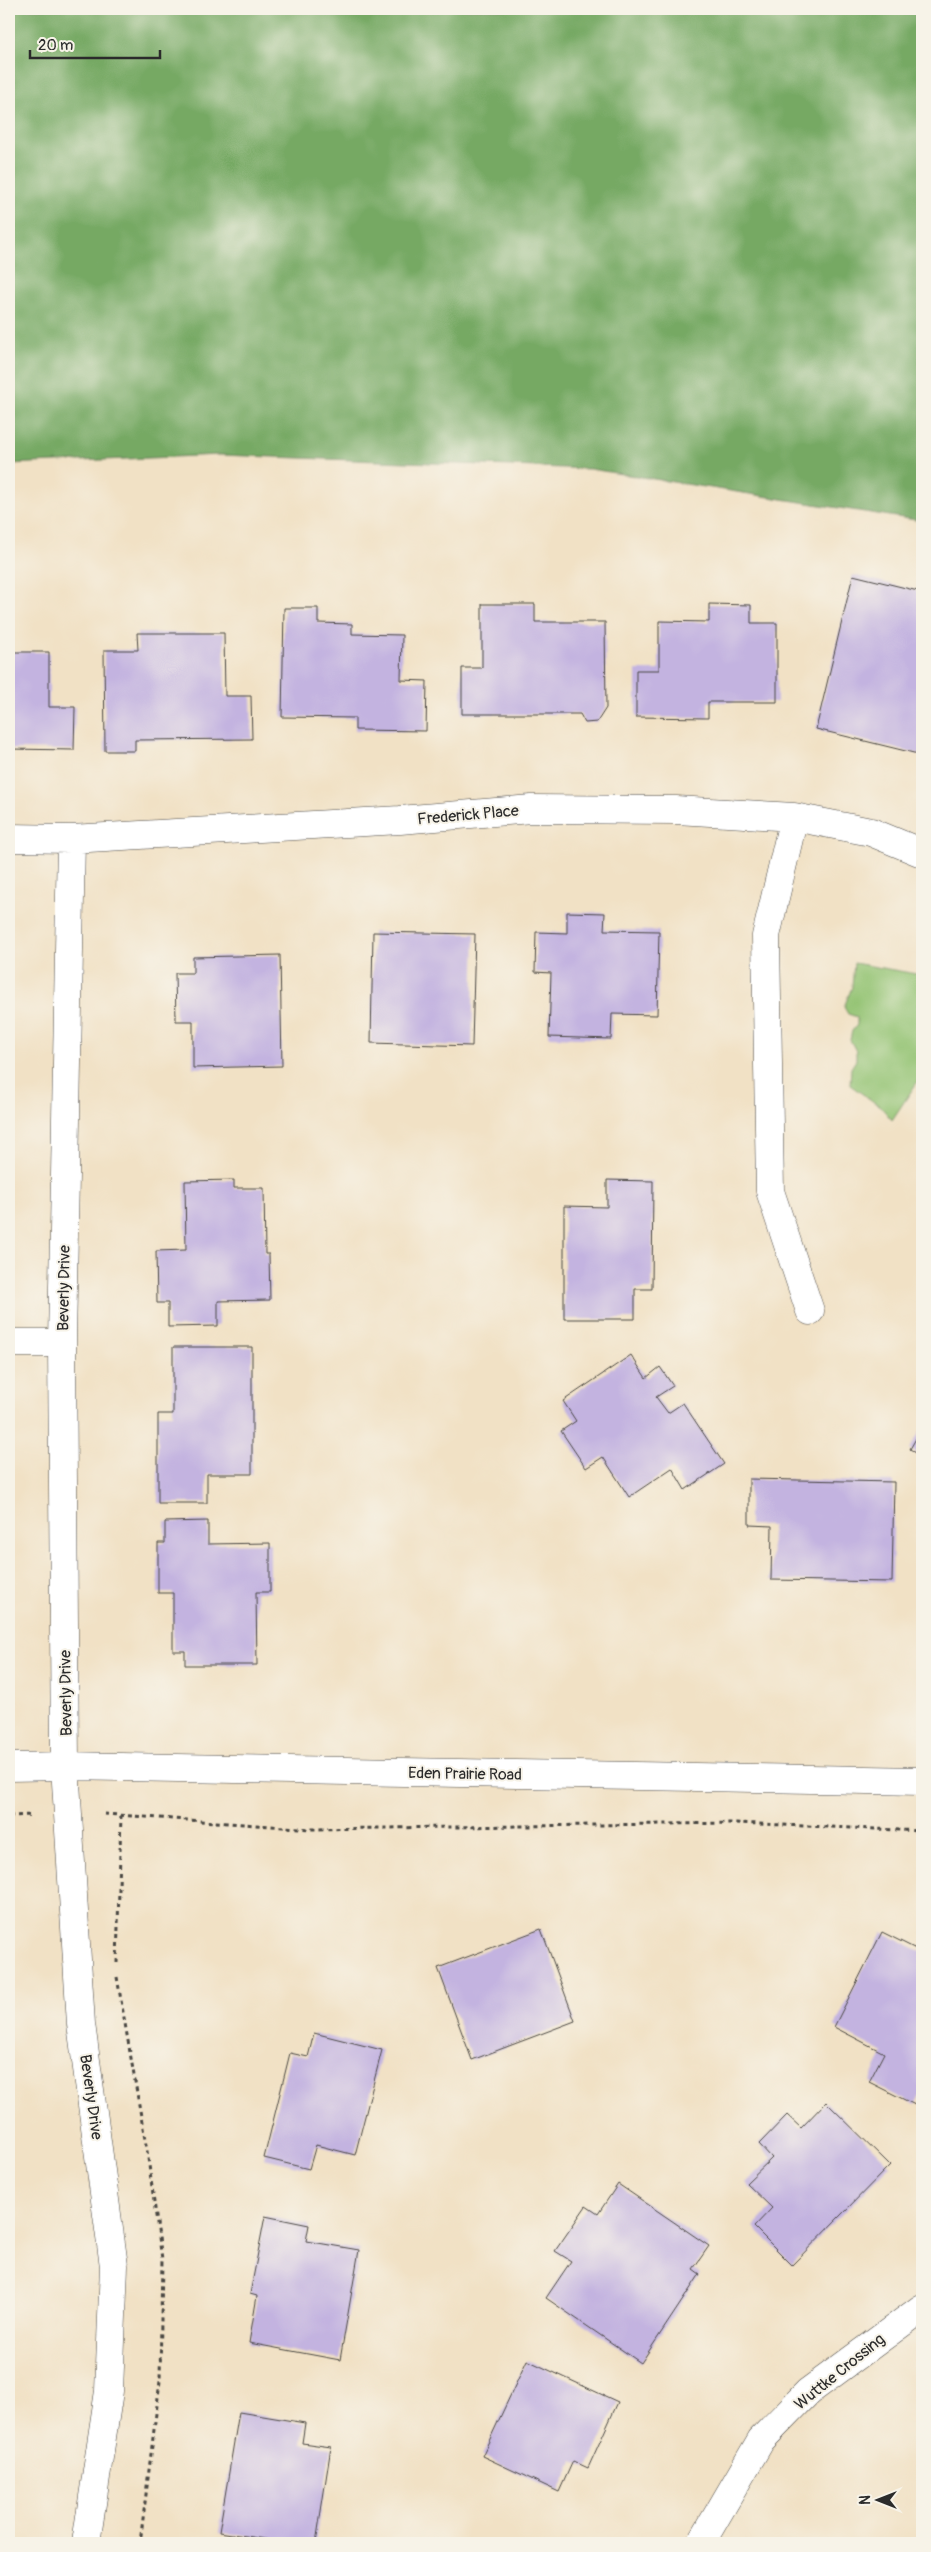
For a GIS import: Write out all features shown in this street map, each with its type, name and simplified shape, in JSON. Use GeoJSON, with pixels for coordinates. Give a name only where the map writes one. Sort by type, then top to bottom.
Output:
{"type":"FeatureCollection","features":[{"type":"Feature","properties":{"kind":"street","name":"Frederick Place"},"geometry":{"type":"LineString","coordinates":[[9,838],[71,839],[400,820],[531,809],[676,810],[794,817],[871,832],[922,853]]}},
{"type":"Feature","properties":{"kind":"street"},"geometry":{"type":"LineString","coordinates":[[794,817],[766,936],[770,1191],[810,1311]]}},
{"type":"Feature","properties":{"kind":"street","name":"Beverly Drive"},"geometry":{"type":"LineString","coordinates":[[71,839],[62,1343],[65,1766],[81,2024],[114,2266],[109,2391],[86,2543]]}},
{"type":"Feature","properties":{"kind":"street"},"geometry":{"type":"LineString","coordinates":[[9,1344],[62,1343]]}},
{"type":"Feature","properties":{"kind":"street","name":"Eden Prairie Road"},"geometry":{"type":"LineString","coordinates":[[9,1767],[65,1766],[922,1781]]}},
{"type":"Feature","properties":{"kind":"street","name":"Wuttke Crossing"},"geometry":{"type":"LineString","coordinates":[[702,2543],[761,2440],[808,2392],[922,2308]]}},
{"type":"Feature","properties":{"kind":"path"},"geometry":{"type":"LineString","coordinates":[[9,1816],[122,1814],[312,1828],[736,1823],[922,1831]]}},
{"type":"Feature","properties":{"kind":"green space"},"geometry":{"type":"Polygon","coordinates":[[[9,9],[922,9],[922,521],[590,469],[220,455],[9,464],[9,9]]]}},
{"type":"Feature","properties":{"kind":"green space"},"geometry":{"type":"Polygon","coordinates":[[[854,963],[922,975],[922,1075],[892,1120],[881,1107],[850,1085],[851,1068],[856,1060],[856,1051],[850,1040],[852,1031],[857,1025],[857,1017],[848,1014],[844,1007],[852,987],[854,963]]]}},
{"type":"Feature","properties":{"kind":"building"},"geometry":{"type":"Polygon","coordinates":[[[853,575],[922,592],[922,755],[816,729],[853,575]]]}},
{"type":"Feature","properties":{"kind":"building"},"geometry":{"type":"Polygon","coordinates":[[[482,604],[535,604],[535,622],[605,622],[606,708],[597,722],[585,723],[580,714],[462,714],[462,668],[482,668],[482,604]]]}},
{"type":"Feature","properties":{"kind":"building"},"geometry":{"type":"Polygon","coordinates":[[[709,604],[751,605],[751,623],[777,623],[777,702],[708,702],[708,718],[636,717],[636,670],[659,670],[659,621],[709,622],[709,604]]]}},
{"type":"Feature","properties":{"kind":"building"},"geometry":{"type":"Polygon","coordinates":[[[284,608],[318,608],[318,623],[352,624],[352,634],[402,635],[401,680],[427,681],[426,731],[355,730],[355,718],[282,717],[284,608]]]}},
{"type":"Feature","properties":{"kind":"building"},"geometry":{"type":"Polygon","coordinates":[[[137,633],[224,633],[225,696],[251,696],[252,739],[135,740],[135,751],[105,751],[104,650],[138,650],[137,633]]]}},
{"type":"Feature","properties":{"kind":"building"},"geometry":{"type":"Polygon","coordinates":[[[9,652],[49,652],[49,707],[75,707],[74,750],[9,749],[9,652]]]}},
{"type":"Feature","properties":{"kind":"building"},"geometry":{"type":"Polygon","coordinates":[[[567,912],[605,913],[604,930],[659,931],[657,1015],[612,1014],[611,1039],[549,1037],[551,973],[535,972],[536,932],[567,933],[567,912]]]}},
{"type":"Feature","properties":{"kind":"building"},"geometry":{"type":"Polygon","coordinates":[[[373,932],[475,934],[472,1046],[371,1043],[373,932]]]}},
{"type":"Feature","properties":{"kind":"building"},"geometry":{"type":"Polygon","coordinates":[[[280,955],[282,1066],[193,1068],[193,1021],[176,1021],[175,973],[193,973],[193,957],[280,955]]]}},
{"type":"Feature","properties":{"kind":"building"},"geometry":{"type":"Polygon","coordinates":[[[234,1180],[234,1188],[264,1188],[265,1254],[269,1254],[270,1300],[218,1301],[218,1326],[168,1327],[168,1303],[157,1303],[156,1251],[186,1250],[185,1181],[234,1180]]]}},
{"type":"Feature","properties":{"kind":"building"},"geometry":{"type":"Polygon","coordinates":[[[607,1180],[653,1181],[652,1289],[635,1289],[635,1319],[564,1319],[564,1206],[607,1207],[607,1180]]]}},
{"type":"Feature","properties":{"kind":"building"},"geometry":{"type":"Polygon","coordinates":[[[173,1347],[252,1347],[252,1474],[207,1474],[207,1503],[158,1503],[158,1414],[173,1414],[173,1347]]]}},
{"type":"Feature","properties":{"kind":"building"},"geometry":{"type":"Polygon","coordinates":[[[631,1355],[646,1378],[660,1367],[673,1386],[656,1397],[668,1413],[683,1403],[724,1464],[685,1490],[672,1468],[629,1497],[603,1457],[586,1468],[561,1431],[576,1421],[563,1401],[631,1355]]]}},
{"type":"Feature","properties":{"kind":"building"},"geometry":{"type":"Polygon","coordinates":[[[922,1428],[922,1457],[910,1449],[922,1428]]]}},
{"type":"Feature","properties":{"kind":"building"},"geometry":{"type":"Polygon","coordinates":[[[749,1479],[894,1482],[892,1582],[771,1580],[772,1526],[749,1525],[749,1479]]]}},
{"type":"Feature","properties":{"kind":"building"},"geometry":{"type":"Polygon","coordinates":[[[208,1521],[208,1544],[270,1543],[270,1592],[256,1592],[257,1665],[185,1665],[185,1651],[173,1651],[173,1593],[158,1593],[158,1543],[165,1543],[165,1522],[208,1521]]]}},
{"type":"Feature","properties":{"kind":"building"},"geometry":{"type":"Polygon","coordinates":[[[541,1929],[575,2021],[472,2060],[438,1968],[541,1929]]]}},
{"type":"Feature","properties":{"kind":"building"},"geometry":{"type":"Polygon","coordinates":[[[882,1932],[922,1952],[922,2091],[915,2105],[869,2082],[884,2053],[834,2027],[882,1932]]]}},
{"type":"Feature","properties":{"kind":"building"},"geometry":{"type":"Polygon","coordinates":[[[314,2033],[382,2050],[355,2155],[316,2145],[309,2169],[264,2158],[290,2053],[308,2057],[314,2033]]]}},
{"type":"Feature","properties":{"kind":"building"},"geometry":{"type":"Polygon","coordinates":[[[826,2102],[890,2165],[792,2265],[754,2227],[772,2208],[746,2183],[772,2158],[759,2144],[787,2115],[801,2128],[826,2102]]]}},
{"type":"Feature","properties":{"kind":"building"},"geometry":{"type":"Polygon","coordinates":[[[618,2184],[709,2246],[693,2269],[700,2274],[641,2363],[546,2298],[571,2261],[555,2251],[586,2206],[598,2214],[618,2184]]]}},
{"type":"Feature","properties":{"kind":"building"},"geometry":{"type":"Polygon","coordinates":[[[265,2216],[309,2225],[306,2241],[359,2250],[340,2360],[249,2343],[257,2296],[250,2294],[265,2216]]]}},
{"type":"Feature","properties":{"kind":"building"},"geometry":{"type":"Polygon","coordinates":[[[527,2360],[618,2402],[588,2468],[573,2461],[559,2492],[482,2456],[527,2360]]]}},
{"type":"Feature","properties":{"kind":"building"},"geometry":{"type":"Polygon","coordinates":[[[239,2412],[305,2423],[302,2443],[331,2447],[316,2543],[290,2543],[219,2532],[239,2412]]]}}]}
